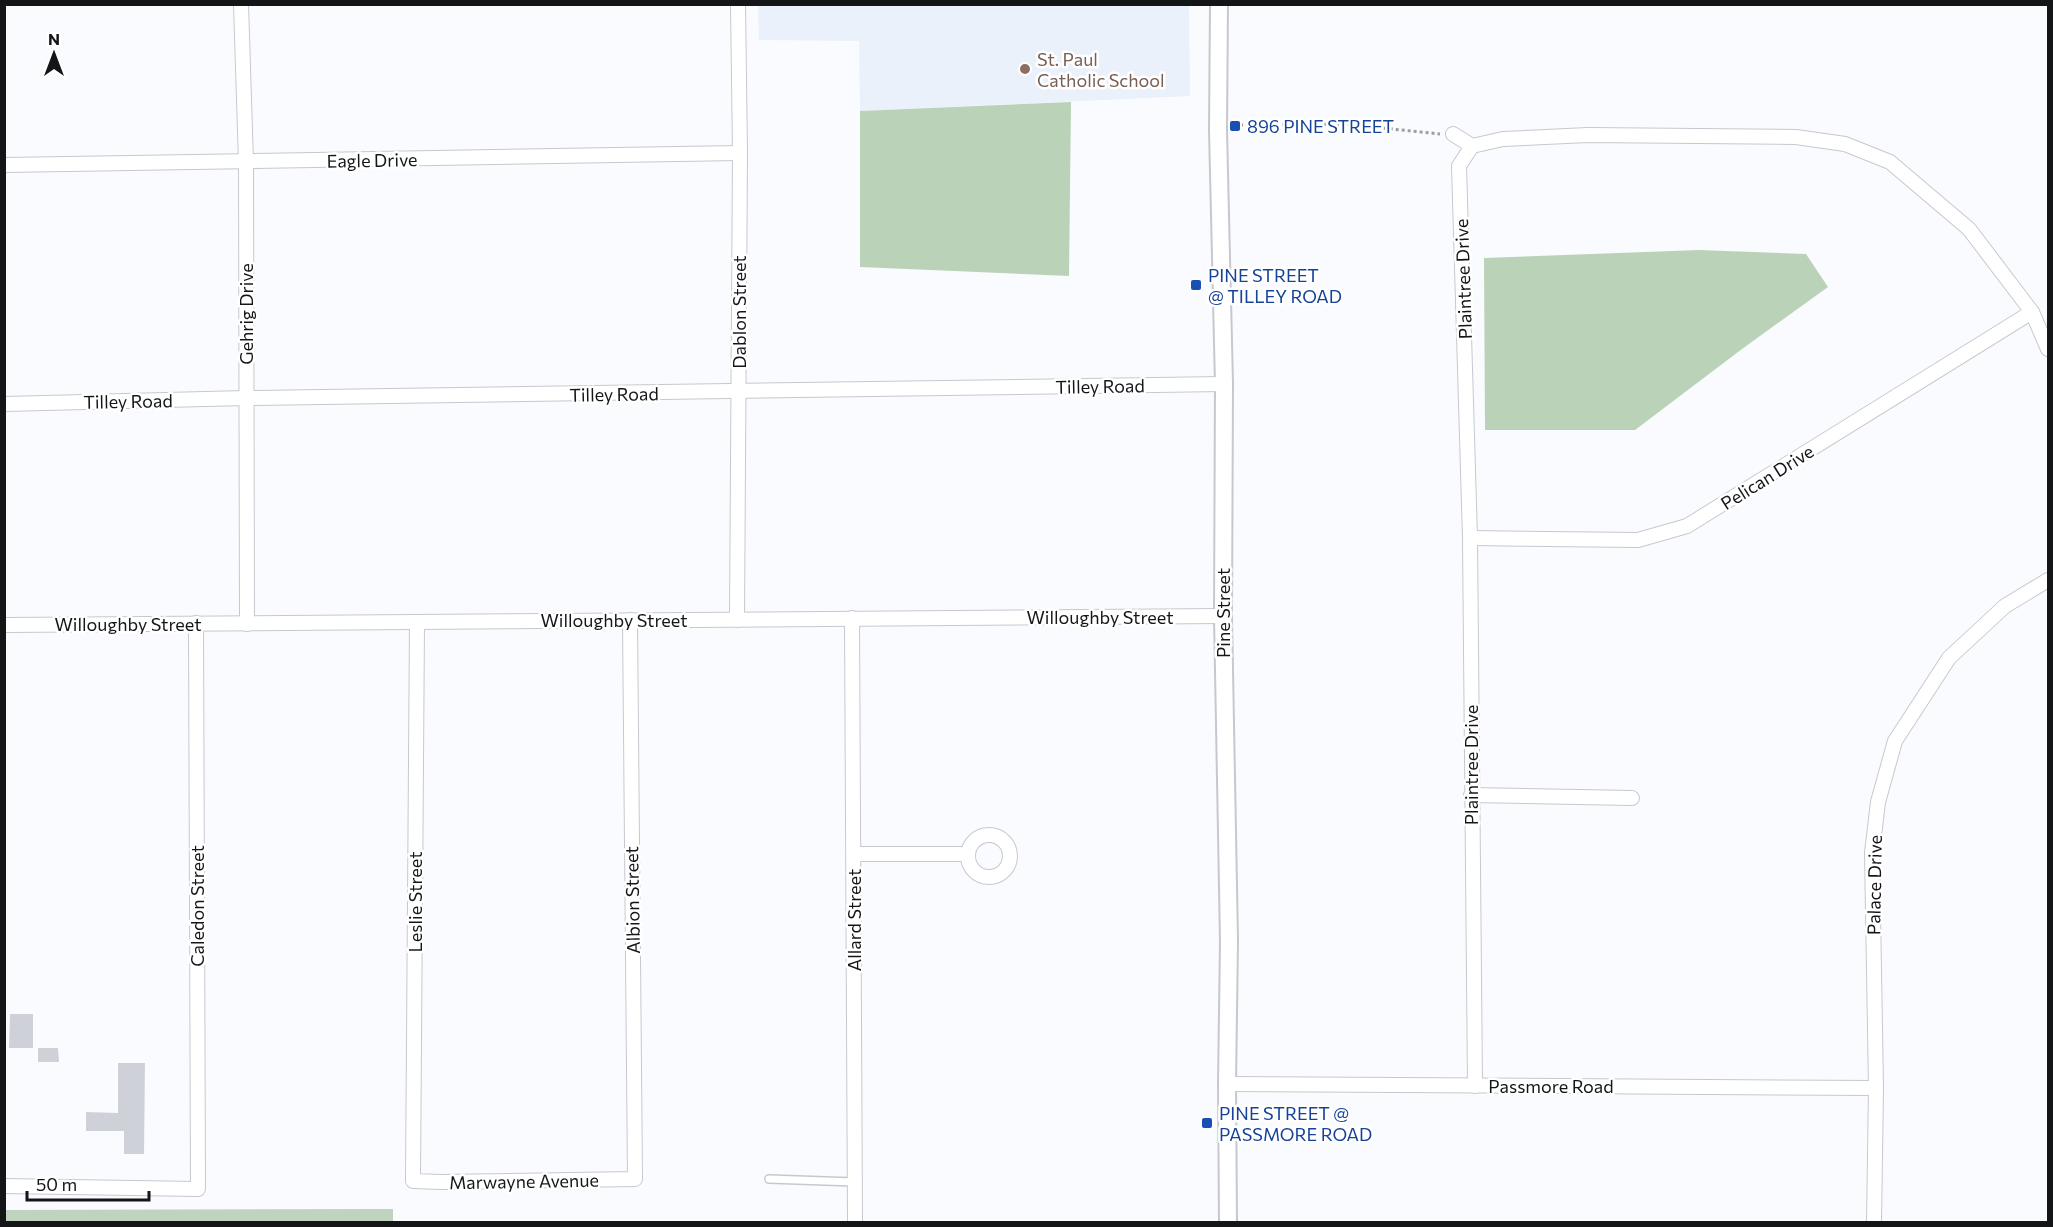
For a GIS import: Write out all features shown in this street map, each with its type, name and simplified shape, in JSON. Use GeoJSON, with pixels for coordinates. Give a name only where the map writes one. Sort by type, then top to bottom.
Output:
{"type":"FeatureCollection","features":[{"type":"Feature","properties":{"kind":"street","name":"Gehrig Drive"},"geometry":{"type":"LineString","coordinates":[[241,4],[246,162],[247,624]]}},
{"type":"Feature","properties":{"kind":"street","name":"Dablon Street"},"geometry":{"type":"LineString","coordinates":[[737,620],[740,153],[738,4]]}},
{"type":"Feature","properties":{"kind":"street","name":"Pine Street"},"geometry":{"type":"LineString","coordinates":[[1219,4],[1218,125],[1224,384],[1223,616],[1229,941],[1228,1222]]}},
{"type":"Feature","properties":{"kind":"street"},"geometry":{"type":"LineString","coordinates":[[1453,135],[1472,146],[1503,139],[1588,135],[1796,137],[1845,144],[1890,162],[1969,229],[2032,312],[2049,349]]}},
{"type":"Feature","properties":{"kind":"street","name":"Plaintree Drive"},"geometry":{"type":"LineString","coordinates":[[1472,146],[1460,166],[1470,538],[1475,1086]]}},
{"type":"Feature","properties":{"kind":"street","name":"Eagle Drive"},"geometry":{"type":"LineString","coordinates":[[4,165],[740,153]]}},
{"type":"Feature","properties":{"kind":"street","name":"Pelican Drive"},"geometry":{"type":"LineString","coordinates":[[1470,538],[1638,540],[1687,526],[2032,312]]}},
{"type":"Feature","properties":{"kind":"street","name":"Tilley Road"},"geometry":{"type":"LineString","coordinates":[[4,404],[246,398],[1224,384]]}},
{"type":"Feature","properties":{"kind":"street","name":"Palace Drive"},"geometry":{"type":"LineString","coordinates":[[1874,1222],[1876,1088],[1872,853],[1878,802],[1895,741],[1949,658],[2004,606],[2049,580]]}},
{"type":"Feature","properties":{"kind":"street","name":"Willoughby Street"},"geometry":{"type":"LineString","coordinates":[[4,625],[1223,616]]}},
{"type":"Feature","properties":{"kind":"street","name":"Allard Street"},"geometry":{"type":"LineString","coordinates":[[852,618],[855,1222]]}},
{"type":"Feature","properties":{"kind":"street","name":"Albion Street"},"geometry":{"type":"LineString","coordinates":[[630,620],[635,1179]]}},
{"type":"Feature","properties":{"kind":"street","name":"Leslie Street"},"geometry":{"type":"LineString","coordinates":[[412,1181],[417,622]]}},
{"type":"Feature","properties":{"kind":"street","name":"Caledon Street"},"geometry":{"type":"LineString","coordinates":[[4,1186],[198,1189],[196,623]]}},
{"type":"Feature","properties":{"kind":"street"},"geometry":{"type":"LineString","coordinates":[[1472,795],[1632,798]]}},
{"type":"Feature","properties":{"kind":"street"},"geometry":{"type":"LineString","coordinates":[[854,855],[968,855]]}},
{"type":"Feature","properties":{"kind":"street","name":"Passmore Road"},"geometry":{"type":"LineString","coordinates":[[1227,1084],[1876,1088]]}},
{"type":"Feature","properties":{"kind":"street","name":"Marwayne Avenue"},"geometry":{"type":"LineString","coordinates":[[412,1181],[635,1179]]}},
{"type":"Feature","properties":{"kind":"lane"},"geometry":{"type":"LineString","coordinates":[[769,1179],[854,1182]]}},
{"type":"Feature","properties":{"kind":"path"},"geometry":{"type":"LineString","coordinates":[[1218,125],[1344,124],[1453,135]]}},
{"type":"Feature","properties":{"kind":"shaded area","name":"St. Paul Catholic School"},"geometry":{"type":"Polygon","coordinates":[[[758,5],[1189,5],[1190,96],[860,111],[859,41],[759,40],[758,5]]]}},
{"type":"Feature","properties":{"kind":"green space"},"geometry":{"type":"Polygon","coordinates":[[[1071,102],[1069,276],[860,267],[860,111],[1071,102]]]}},
{"type":"Feature","properties":{"kind":"green space"},"geometry":{"type":"Polygon","coordinates":[[[1699,250],[1806,254],[1828,287],[1635,430],[1485,430],[1484,258],[1699,250]]]}},
{"type":"Feature","properties":{"kind":"green space"},"geometry":{"type":"Polygon","coordinates":[[[393,1209],[393,1222],[4,1222],[5,1210],[393,1209]]]}},
{"type":"Feature","properties":{"kind":"building"},"geometry":{"type":"Polygon","coordinates":[[[10,1014],[33,1014],[33,1048],[9,1048],[10,1014]]]}},
{"type":"Feature","properties":{"kind":"building"},"geometry":{"type":"Polygon","coordinates":[[[38,1048],[58,1048],[59,1062],[38,1062],[38,1048]]]}},
{"type":"Feature","properties":{"kind":"building"},"geometry":{"type":"Polygon","coordinates":[[[118,1063],[145,1063],[144,1154],[124,1154],[124,1131],[86,1131],[86,1112],[118,1113],[118,1063]]]}},
{"type":"Feature","properties":{"kind":"place","name":"St. Paul Catholic School"},"geometry":{"type":"Point","coordinates":[1025,69]}},
{"type":"Feature","properties":{"kind":"place","name":"896 PINE STREET"},"geometry":{"type":"Point","coordinates":[1235,126]}},
{"type":"Feature","properties":{"kind":"place","name":"PINE STREET @ TILLEY ROAD"},"geometry":{"type":"Point","coordinates":[1196,285]}},
{"type":"Feature","properties":{"kind":"place","name":"PINE STREET @ PASSMORE ROAD"},"geometry":{"type":"Point","coordinates":[1207,1123]}}]}
